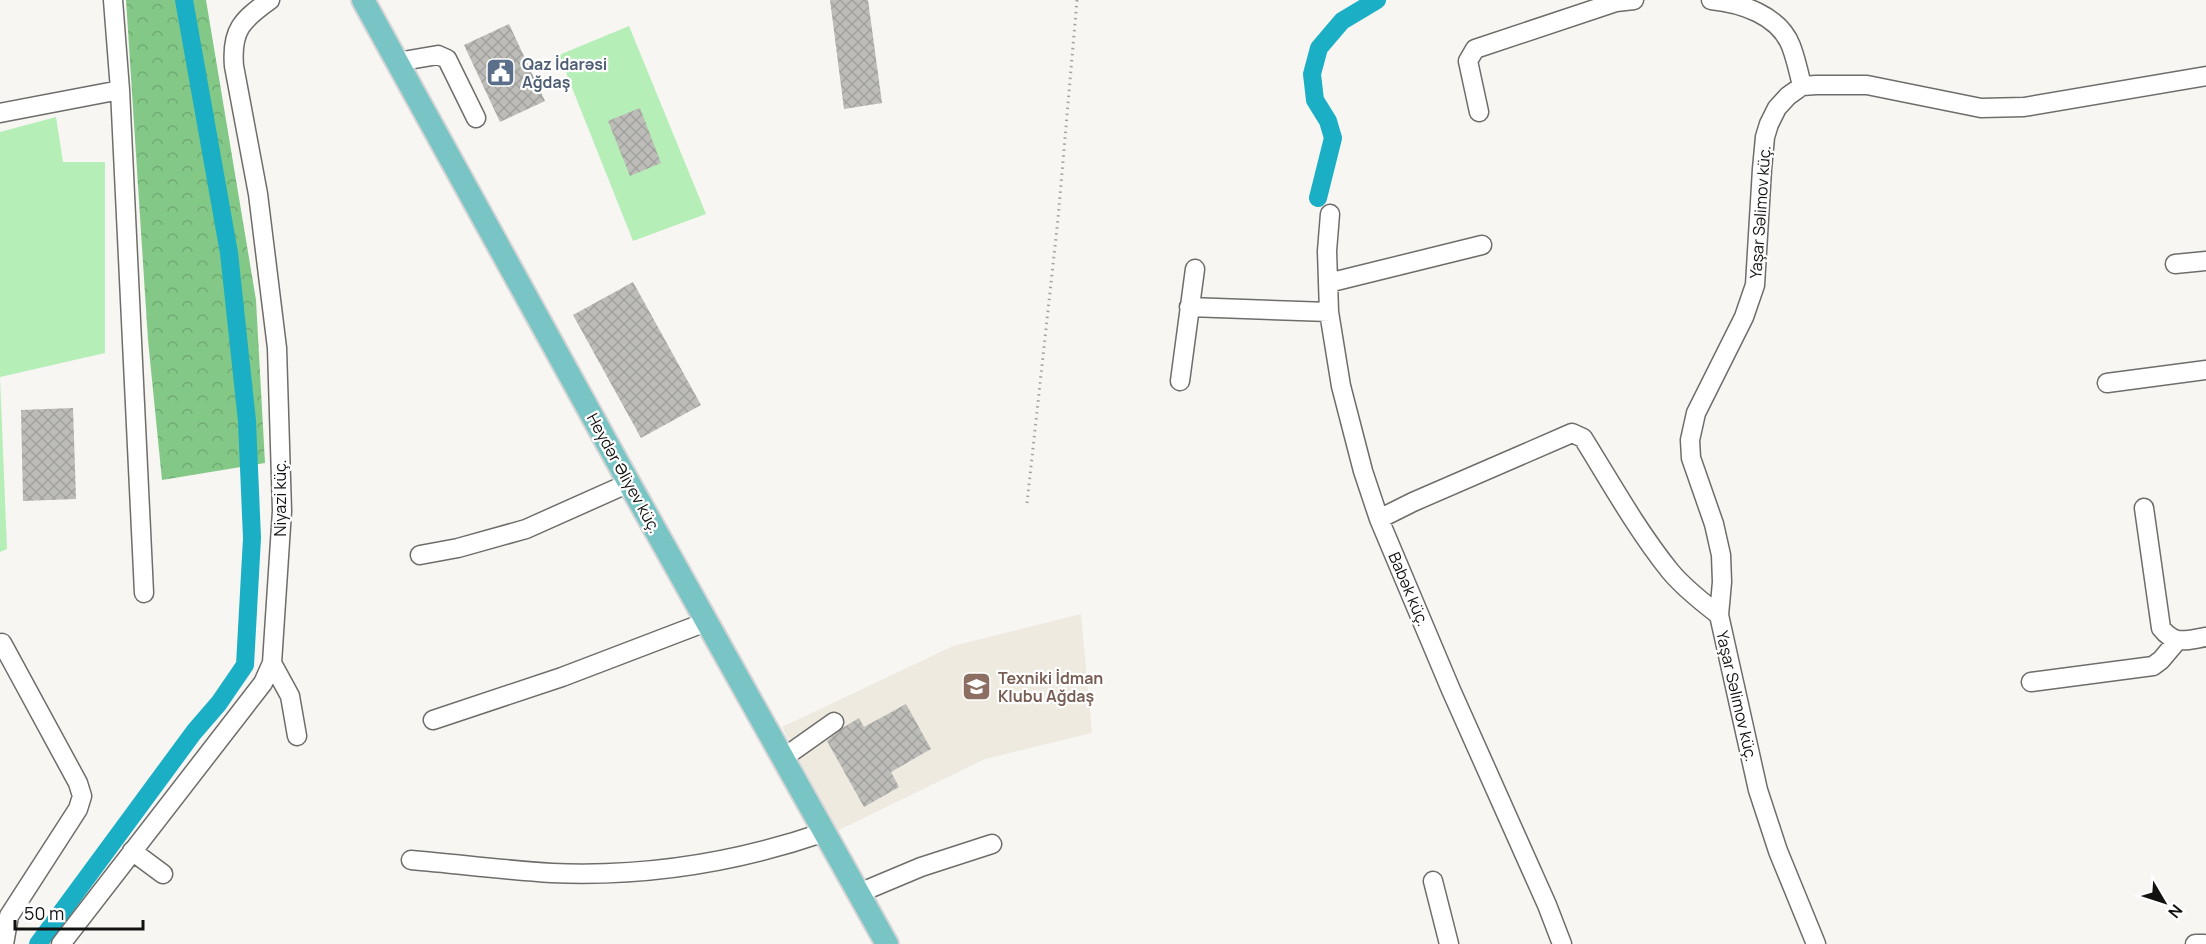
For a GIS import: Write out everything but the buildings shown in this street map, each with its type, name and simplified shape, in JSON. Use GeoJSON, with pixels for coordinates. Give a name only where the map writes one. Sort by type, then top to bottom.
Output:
{"type":"FeatureCollection","features":[{"type":"Feature","properties":{"kind":"main road","name":"Heydər Əliyev küç."},"geometry":{"type":"LineString","coordinates":[[363,0],[706,622],[887,944]]}},
{"type":"Feature","properties":{"kind":"street"},"geometry":{"type":"LineString","coordinates":[[113,0],[120,90],[144,593]]}},
{"type":"Feature","properties":{"kind":"street","name":"Niyazi küç."},"geometry":{"type":"LineString","coordinates":[[61,944],[263,683],[272,663],[282,511],[277,348],[258,194],[232,47],[238,28],[270,0]]}},
{"type":"Feature","properties":{"kind":"street"},"geometry":{"type":"LineString","coordinates":[[1479,112],[1468,61],[1475,49],[1616,2],[1634,0]]}},
{"type":"Feature","properties":{"kind":"street"},"geometry":{"type":"LineString","coordinates":[[1711,0],[1730,2],[1766,17],[1780,27],[1791,45],[1802,86],[1867,85],[1981,108],[2013,108],[2206,76]]}},
{"type":"Feature","properties":{"kind":"street"},"geometry":{"type":"LineString","coordinates":[[397,62],[438,55],[447,59],[476,118]]}},
{"type":"Feature","properties":{"kind":"street","name":"Yaşar Səlimov küç."},"geometry":{"type":"LineString","coordinates":[[1802,86],[1777,108],[1769,124],[1765,137],[1762,170],[1755,285],[1744,317],[1696,413],[1690,434],[1691,458],[1721,555],[1719,615],[1758,790],[1778,851],[1816,944]]}},
{"type":"Feature","properties":{"kind":"street"},"geometry":{"type":"LineString","coordinates":[[0,113],[120,90]]}},
{"type":"Feature","properties":{"kind":"street","name":"Babək küç."},"geometry":{"type":"LineString","coordinates":[[1330,214],[1329,312],[1341,386],[1363,471],[1379,519],[1562,944]]}},
{"type":"Feature","properties":{"kind":"street"},"geometry":{"type":"LineString","coordinates":[[1328,283],[1482,245]]}},
{"type":"Feature","properties":{"kind":"street"},"geometry":{"type":"LineString","coordinates":[[2175,264],[2206,261]]}},
{"type":"Feature","properties":{"kind":"street"},"geometry":{"type":"LineString","coordinates":[[1180,381],[1195,269]]}},
{"type":"Feature","properties":{"kind":"street"},"geometry":{"type":"LineString","coordinates":[[1190,307],[1329,312]]}},
{"type":"Feature","properties":{"kind":"street"},"geometry":{"type":"LineString","coordinates":[[2107,383],[2206,370]]}},
{"type":"Feature","properties":{"kind":"street"},"geometry":{"type":"LineString","coordinates":[[1379,519],[1572,433],[1583,438],[1644,536],[1671,573],[1719,615]]}},
{"type":"Feature","properties":{"kind":"street"},"geometry":{"type":"LineString","coordinates":[[420,555],[458,549],[526,529],[629,483]]}},
{"type":"Feature","properties":{"kind":"street"},"geometry":{"type":"LineString","coordinates":[[2144,508],[2161,628],[2169,638],[2177,641],[2206,637]]}},
{"type":"Feature","properties":{"kind":"street"},"geometry":{"type":"LineString","coordinates":[[433,720],[562,677],[706,622]]}},
{"type":"Feature","properties":{"kind":"street"},"geometry":{"type":"LineString","coordinates":[[2031,682],[2153,666],[2162,660],[2177,641]]}},
{"type":"Feature","properties":{"kind":"street"},"geometry":{"type":"LineString","coordinates":[[2,643],[78,783],[82,796],[78,809],[9,916],[3,935]]}},
{"type":"Feature","properties":{"kind":"street"},"geometry":{"type":"LineString","coordinates":[[272,663],[290,696],[297,736]]}},
{"type":"Feature","properties":{"kind":"street"},"geometry":{"type":"LineString","coordinates":[[783,758],[834,723]]}},
{"type":"Feature","properties":{"kind":"street"},"geometry":{"type":"LineString","coordinates":[[411,860],[553,873],[639,872],[741,857],[781,848],[825,832]]}},
{"type":"Feature","properties":{"kind":"street"},"geometry":{"type":"LineString","coordinates":[[859,893],[921,867],[992,844]]}},
{"type":"Feature","properties":{"kind":"street"},"geometry":{"type":"LineString","coordinates":[[132,851],[163,874]]}},
{"type":"Feature","properties":{"kind":"street"},"geometry":{"type":"LineString","coordinates":[[1433,881],[1449,944]]}},
{"type":"Feature","properties":{"kind":"street"},"geometry":{"type":"LineString","coordinates":[[2194,944],[2204,944]]}},
{"type":"Feature","properties":{"kind":"path"},"geometry":{"type":"LineString","coordinates":[[1027,503],[1058,219],[1077,0]]}},
{"type":"Feature","properties":{"kind":"shaded area","name":"Texniki İdman Klubu Ağdaş"},"geometry":{"type":"Polygon","coordinates":[[[1081,614],[1092,733],[985,759],[837,831],[782,727],[953,646],[1081,614]]]}},
{"type":"Feature","properties":{"kind":"green space"},"geometry":{"type":"Polygon","coordinates":[[[126,0],[206,0],[256,300],[265,463],[162,480],[148,340],[126,0]]]}},
{"type":"Feature","properties":{"kind":"green space"},"geometry":{"type":"Polygon","coordinates":[[[629,26],[706,214],[633,241],[559,55],[629,26]]]}},
{"type":"Feature","properties":{"kind":"green space"},"geometry":{"type":"Polygon","coordinates":[[[56,117],[63,162],[105,162],[105,353],[0,377],[0,132],[56,117]]]}},
{"type":"Feature","properties":{"kind":"green space"},"geometry":{"type":"Polygon","coordinates":[[[0,377],[7,549],[0,552],[0,377]]]}},
{"type":"Feature","properties":{"kind":"waterway"},"geometry":{"type":"LineString","coordinates":[[38,944],[245,665],[252,538],[247,421],[229,253],[184,0]]}},
{"type":"Feature","properties":{"kind":"waterway"},"geometry":{"type":"LineString","coordinates":[[1318,198],[1333,138],[1328,121],[1315,100],[1312,74],[1319,48],[1342,21],[1377,0]]}},
{"type":"Feature","properties":{"kind":"place","name":"Qaz İdarəsi Ağdaş"},"geometry":{"type":"Point","coordinates":[501,73]}},
{"type":"Feature","properties":{"kind":"place","name":"Texniki İdman Klubu Ağdaş"},"geometry":{"type":"Point","coordinates":[977,687]}}]}
